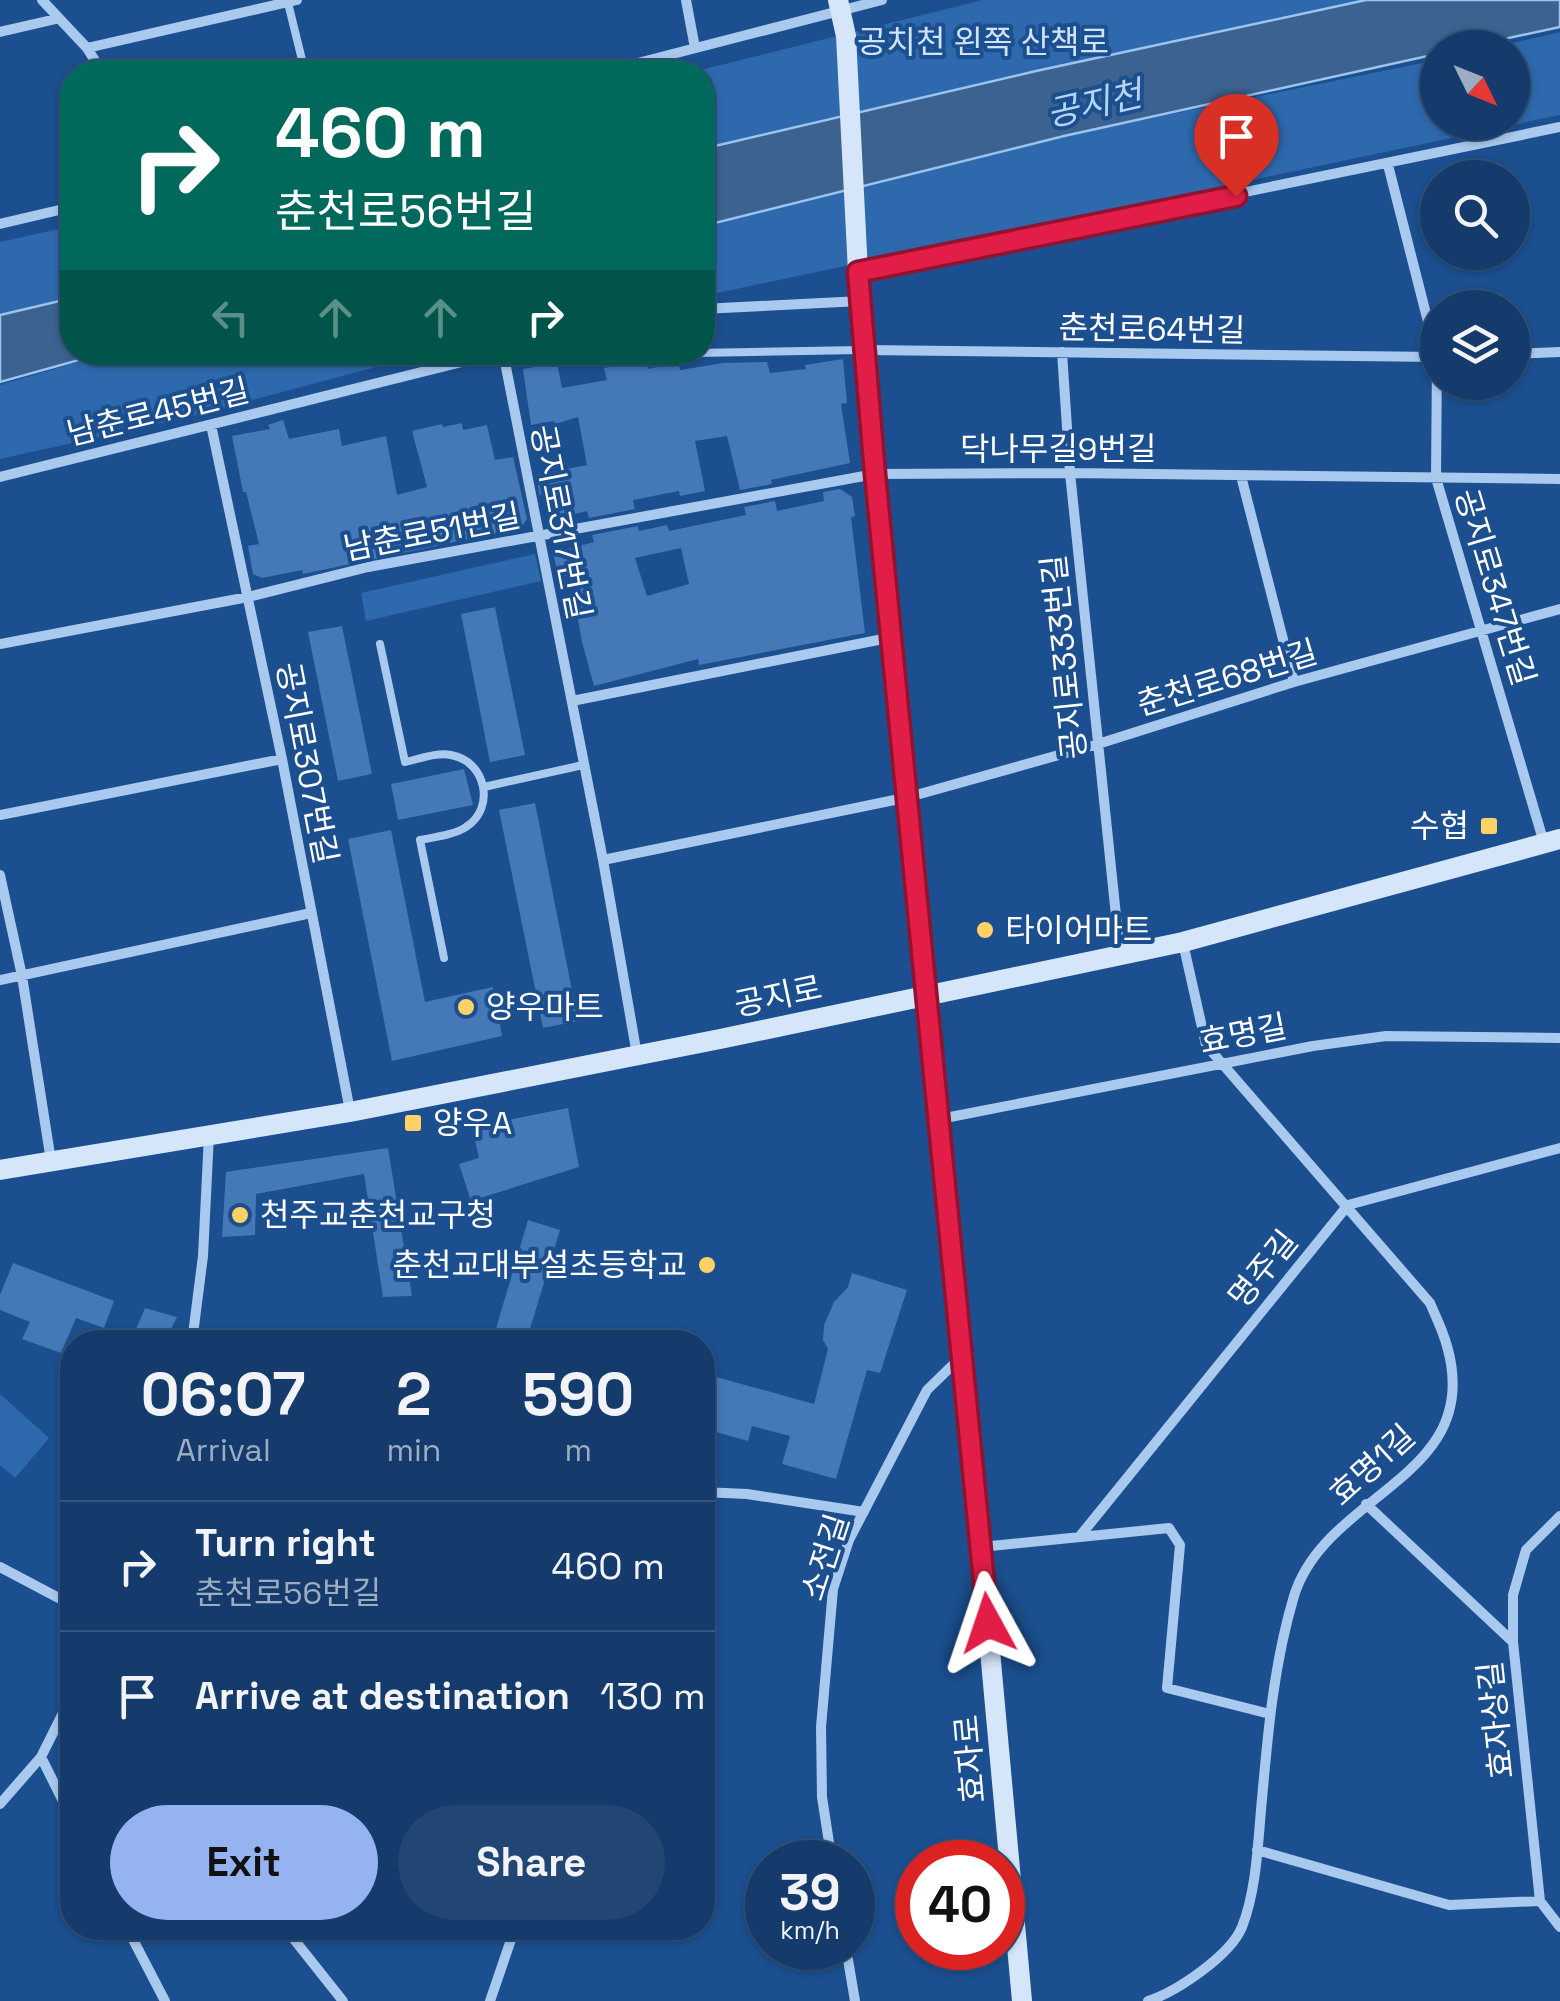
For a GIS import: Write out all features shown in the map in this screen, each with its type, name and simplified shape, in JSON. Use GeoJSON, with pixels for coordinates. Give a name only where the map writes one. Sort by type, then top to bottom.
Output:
{"type":"FeatureCollection","features":[{"type":"Feature","properties":{"kind":"street"},"geometry":{"type":"LineString","coordinates":[[42,0],[94,60]]}},
{"type":"Feature","properties":{"kind":"street"},"geometry":{"type":"LineString","coordinates":[[686,0],[695,48]]}},
{"type":"Feature","properties":{"kind":"street"},"geometry":{"type":"LineString","coordinates":[[649,60],[839,5],[882,0]]}},
{"type":"Feature","properties":{"kind":"street"},"geometry":{"type":"LineString","coordinates":[[86,48],[293,1]]}},
{"type":"Feature","properties":{"kind":"street","name":"효자로"},"geometry":{"type":"LineString","coordinates":[[839,5],[846,36],[875,474],[964,1355],[1022,2001]]}},
{"type":"Feature","properties":{"kind":"street"},"geometry":{"type":"LineString","coordinates":[[0,32],[56,19]]}},
{"type":"Feature","properties":{"kind":"street"},"geometry":{"type":"LineString","coordinates":[[859,265],[1388,165],[1560,127]]}},
{"type":"Feature","properties":{"kind":"street","name":"공지로347번길"},"geometry":{"type":"LineString","coordinates":[[1388,165],[1420,290]]}},
{"type":"Feature","properties":{"kind":"street"},"geometry":{"type":"LineString","coordinates":[[0,224],[60,211]]}},
{"type":"Feature","properties":{"kind":"street"},"geometry":{"type":"LineString","coordinates":[[715,308],[861,301]]}},
{"type":"Feature","properties":{"kind":"street","name":"춘천로64번길"},"geometry":{"type":"LineString","coordinates":[[865,350],[1420,357]]}},
{"type":"Feature","properties":{"kind":"street","name":"공지로333번길"},"geometry":{"type":"LineString","coordinates":[[1062,352],[1070,473],[1120,955]]}},
{"type":"Feature","properties":{"kind":"street"},"geometry":{"type":"LineString","coordinates":[[1530,353],[1560,352]]}},
{"type":"Feature","properties":{"kind":"street","name":"남춘로45번길"},"geometry":{"type":"LineString","coordinates":[[0,477],[451,365]]}},
{"type":"Feature","properties":{"kind":"street","name":"공지로317번길"},"geometry":{"type":"LineString","coordinates":[[505,365],[603,860],[637,1056]]}},
{"type":"Feature","properties":{"kind":"street","name":"공지로347번길"},"geometry":{"type":"LineString","coordinates":[[1437,400],[1436,478],[1552,841]]}},
{"type":"Feature","properties":{"kind":"street","name":"공지로307번길"},"geometry":{"type":"LineString","coordinates":[[211,425],[282,759],[350,1112]]}},
{"type":"Feature","properties":{"kind":"street","name":"닥나무길9번길"},"geometry":{"type":"LineString","coordinates":[[875,474],[1560,479]]}},
{"type":"Feature","properties":{"kind":"street","name":"남춘로51번길"},"geometry":{"type":"LineString","coordinates":[[0,644],[248,597],[368,568],[875,474]]}},
{"type":"Feature","properties":{"kind":"street"},"geometry":{"type":"LineString","coordinates":[[1241,476],[1294,682]]}},
{"type":"Feature","properties":{"kind":"street","name":"춘천로68번길"},"geometry":{"type":"LineString","coordinates":[[909,797],[1098,744],[1294,682],[1560,609]]}},
{"type":"Feature","properties":{"kind":"street"},"geometry":{"type":"LineString","coordinates":[[572,702],[894,637]]}},
{"type":"Feature","properties":{"kind":"street"},"geometry":{"type":"LineString","coordinates":[[0,814],[282,759]]}},
{"type":"Feature","properties":{"kind":"street"},"geometry":{"type":"LineString","coordinates":[[603,860],[909,797]]}},
{"type":"Feature","properties":{"kind":"street","name":"공지로"},"geometry":{"type":"LineString","coordinates":[[0,1170],[350,1112],[1183,942],[1552,841]]}},
{"type":"Feature","properties":{"kind":"street"},"geometry":{"type":"LineString","coordinates":[[0,875],[22,976],[51,1162]]}},
{"type":"Feature","properties":{"kind":"street"},"geometry":{"type":"LineString","coordinates":[[0,980],[311,913]]}},
{"type":"Feature","properties":{"kind":"street","name":"효명1길"},"geometry":{"type":"LineString","coordinates":[[1148,2001],[1168,1994],[1222,1954],[1242,1929],[1257,1850],[1270,1714],[1280,1652],[1296,1591],[1323,1543],[1418,1464],[1435,1443],[1443,1432],[1452,1394],[1448,1348],[1430,1303],[1206,1045],[1183,942]]}},
{"type":"Feature","properties":{"kind":"street","name":"효명길"},"geometry":{"type":"LineString","coordinates":[[940,1119],[1386,1036],[1560,1038]]}},
{"type":"Feature","properties":{"kind":"street"},"geometry":{"type":"LineString","coordinates":[[194,1330],[203,1256],[209,1135]]}},
{"type":"Feature","properties":{"kind":"street"},"geometry":{"type":"LineString","coordinates":[[1348,1205],[1560,1148]]}},
{"type":"Feature","properties":{"kind":"street","name":"명주길"},"geometry":{"type":"LineString","coordinates":[[1080,1536],[1348,1205]]}},
{"type":"Feature","properties":{"kind":"street","name":"소전길"},"geometry":{"type":"LineString","coordinates":[[829,1840],[822,1797],[821,1727],[833,1589],[849,1540],[927,1390],[964,1355]]}},
{"type":"Feature","properties":{"kind":"street"},"geometry":{"type":"LineString","coordinates":[[715,1493],[864,1512]]}},
{"type":"Feature","properties":{"kind":"street"},"geometry":{"type":"LineString","coordinates":[[1366,1504],[1513,1642]]}},
{"type":"Feature","properties":{"kind":"street","name":"효자상길"},"geometry":{"type":"LineString","coordinates":[[1540,1901],[1513,1642],[1512,1595],[1526,1550],[1560,1516]]}},
{"type":"Feature","properties":{"kind":"street"},"geometry":{"type":"LineString","coordinates":[[981,1547],[1169,1528],[1180,1545],[1167,1688],[1270,1714]]}},
{"type":"Feature","properties":{"kind":"street"},"geometry":{"type":"LineString","coordinates":[[0,1567],[60,1599]]}},
{"type":"Feature","properties":{"kind":"street"},"geometry":{"type":"LineString","coordinates":[[0,1804],[41,1757],[60,1719]]}},
{"type":"Feature","properties":{"kind":"street"},"geometry":{"type":"LineString","coordinates":[[41,1757],[60,1795]]}},
{"type":"Feature","properties":{"kind":"street"},"geometry":{"type":"LineString","coordinates":[[1257,1850],[1449,1905],[1540,1901],[1560,1927]]}},
{"type":"Feature","properties":{"kind":"street"},"geometry":{"type":"LineString","coordinates":[[134,1940],[165,2001]]}},
{"type":"Feature","properties":{"kind":"street"},"geometry":{"type":"LineString","coordinates":[[294,1940],[342,2001]]}},
{"type":"Feature","properties":{"kind":"street"},"geometry":{"type":"LineString","coordinates":[[490,2001],[511,1940]]}},
{"type":"Feature","properties":{"kind":"street"},"geometry":{"type":"LineString","coordinates":[[850,1970],[855,2001]]}},
{"type":"Feature","properties":{"kind":"lane"},"geometry":{"type":"LineString","coordinates":[[293,1],[303,60]]}},
{"type":"Feature","properties":{"kind":"lane"},"geometry":{"type":"LineString","coordinates":[[715,353],[865,350]]}},
{"type":"Feature","properties":{"kind":"lane"},"geometry":{"type":"LineString","coordinates":[[380,644],[404,762],[455,755],[477,769],[484,787],[483,807],[467,827],[420,840],[444,958]]}},
{"type":"Feature","properties":{"kind":"lane"},"geometry":{"type":"LineString","coordinates":[[484,787],[583,765]]}},
{"type":"Feature","properties":{"kind":"green space","name":"공치천 왼쪽 산책로"},"geometry":{"type":"Polygon","coordinates":[[[983,0],[1366,0],[1036,71],[715,146],[715,67],[983,0]]]}},
{"type":"Feature","properties":{"kind":"green space"},"geometry":{"type":"Polygon","coordinates":[[[1560,32],[1560,115],[1530,121],[1530,39],[1560,32]]]}},
{"type":"Feature","properties":{"kind":"green space"},"geometry":{"type":"Polygon","coordinates":[[[1420,63],[1420,140],[1442,140],[715,293],[715,223],[1064,136],[1420,63]]]}},
{"type":"Feature","properties":{"kind":"green space"},"geometry":{"type":"Polygon","coordinates":[[[60,229],[60,301],[0,315],[0,242],[60,229]]]}},
{"type":"Feature","properties":{"kind":"green space"},"geometry":{"type":"Polygon","coordinates":[[[68,365],[384,365],[184,418],[0,459],[0,385],[68,365]]]}},
{"type":"Feature","properties":{"kind":"green space"},"geometry":{"type":"Polygon","coordinates":[[[535,554],[541,581],[366,621],[361,593],[535,554]]]}},
{"type":"Feature","properties":{"kind":"green space"},"geometry":{"type":"Polygon","coordinates":[[[0,1394],[49,1438],[15,1478],[0,1465],[0,1394]]]}},
{"type":"Feature","properties":{"kind":"water","name":"공지천"},"geometry":{"type":"Polygon","coordinates":[[[1366,0],[1560,0],[1560,27],[1530,33],[1530,30],[1420,30],[1420,58],[1064,136],[715,223],[715,146],[1366,0]]]}},
{"type":"Feature","properties":{"kind":"water"},"geometry":{"type":"Polygon","coordinates":[[[60,301],[61,365],[0,382],[0,315],[60,301]]]}},
{"type":"Feature","properties":{"kind":"building"},"geometry":{"type":"Polygon","coordinates":[[[843,359],[847,403],[841,404],[850,463],[740,490],[727,436],[695,441],[705,491],[680,496],[679,491],[633,500],[635,509],[589,518],[587,511],[551,520],[545,488],[540,496],[536,475],[587,465],[578,417],[555,424],[554,421],[531,425],[523,369],[557,365],[562,388],[607,380],[604,368],[626,365],[647,365],[648,369],[679,365],[680,370],[723,363],[767,362],[770,373],[806,369],[805,365],[843,359]]]}},
{"type":"Feature","properties":{"kind":"building"},"geometry":{"type":"Polygon","coordinates":[[[283,420],[289,439],[339,429],[342,446],[386,436],[397,495],[427,487],[412,431],[442,424],[443,427],[462,423],[463,430],[487,425],[495,460],[513,457],[527,519],[521,528],[303,574],[302,570],[262,578],[253,574],[248,546],[259,544],[232,436],[270,429],[268,425],[283,420]]]}},
{"type":"Feature","properties":{"kind":"building"},"geometry":{"type":"Polygon","coordinates":[[[840,489],[852,497],[865,633],[699,665],[698,659],[594,686],[570,575],[559,578],[553,553],[594,542],[592,535],[638,526],[639,531],[667,525],[669,531],[746,515],[744,507],[775,501],[777,511],[824,501],[823,492],[840,489]],[[681,548],[635,558],[647,596],[689,584],[681,548]]]}},
{"type":"Feature","properties":{"kind":"building"},"geometry":{"type":"Polygon","coordinates":[[[495,607],[525,755],[490,762],[461,614],[495,607]]]}},
{"type":"Feature","properties":{"kind":"building"},"geometry":{"type":"Polygon","coordinates":[[[342,626],[372,774],[338,781],[308,632],[342,626]]]}},
{"type":"Feature","properties":{"kind":"building"},"geometry":{"type":"Polygon","coordinates":[[[464,769],[473,805],[398,820],[391,784],[464,769]]]}},
{"type":"Feature","properties":{"kind":"building"},"geometry":{"type":"Polygon","coordinates":[[[535,803],[578,1021],[543,1028],[499,810],[535,803]]]}},
{"type":"Feature","properties":{"kind":"building"},"geometry":{"type":"Polygon","coordinates":[[[391,830],[425,1002],[493,987],[502,1036],[392,1061],[348,839],[391,830]]]}},
{"type":"Feature","properties":{"kind":"building"},"geometry":{"type":"Polygon","coordinates":[[[568,1108],[579,1167],[471,1201],[459,1164],[479,1158],[472,1127],[568,1108]]]}},
{"type":"Feature","properties":{"kind":"building","name":"천주교춘천교구청"},"geometry":{"type":"Polygon","coordinates":[[[388,1148],[412,1296],[383,1297],[364,1174],[256,1194],[255,1235],[222,1237],[226,1172],[388,1148]]]}},
{"type":"Feature","properties":{"kind":"building"},"geometry":{"type":"Polygon","coordinates":[[[528,1220],[560,1230],[530,1330],[496,1330],[528,1220]]]}},
{"type":"Feature","properties":{"kind":"building"},"geometry":{"type":"Polygon","coordinates":[[[13,1263],[114,1301],[104,1328],[76,1318],[71,1330],[60,1330],[60,1353],[22,1339],[30,1322],[0,1310],[0,1295],[13,1263]]]}},
{"type":"Feature","properties":{"kind":"building"},"geometry":{"type":"Polygon","coordinates":[[[852,1273],[907,1290],[880,1373],[867,1370],[836,1479],[782,1464],[790,1436],[752,1426],[748,1441],[715,1432],[715,1377],[814,1404],[828,1349],[823,1340],[824,1325],[834,1302],[848,1287],[852,1273]]]}},
{"type":"Feature","properties":{"kind":"building"},"geometry":{"type":"Polygon","coordinates":[[[145,1308],[177,1317],[171,1330],[136,1330],[145,1308]]]}},
{"type":"Feature","properties":{"kind":"place","name":"수협"},"geometry":{"type":"Point","coordinates":[1489,826]}},
{"type":"Feature","properties":{"kind":"place","name":"타이어마트"},"geometry":{"type":"Point","coordinates":[985,930]}},
{"type":"Feature","properties":{"kind":"place","name":"양우마트"},"geometry":{"type":"Point","coordinates":[466,1007]}},
{"type":"Feature","properties":{"kind":"place","name":"양우A"},"geometry":{"type":"Point","coordinates":[413,1123]}},
{"type":"Feature","properties":{"kind":"place","name":"천주교춘천교구청"},"geometry":{"type":"Point","coordinates":[240,1215]}},
{"type":"Feature","properties":{"kind":"place","name":"춘천교대부설초등학교"},"geometry":{"type":"Point","coordinates":[707,1265]}},
{"type":"Feature","properties":{"kind":"route"},"geometry":{"type":"LineString","coordinates":[[988,1623],[858,272],[1236,196]]}}]}
